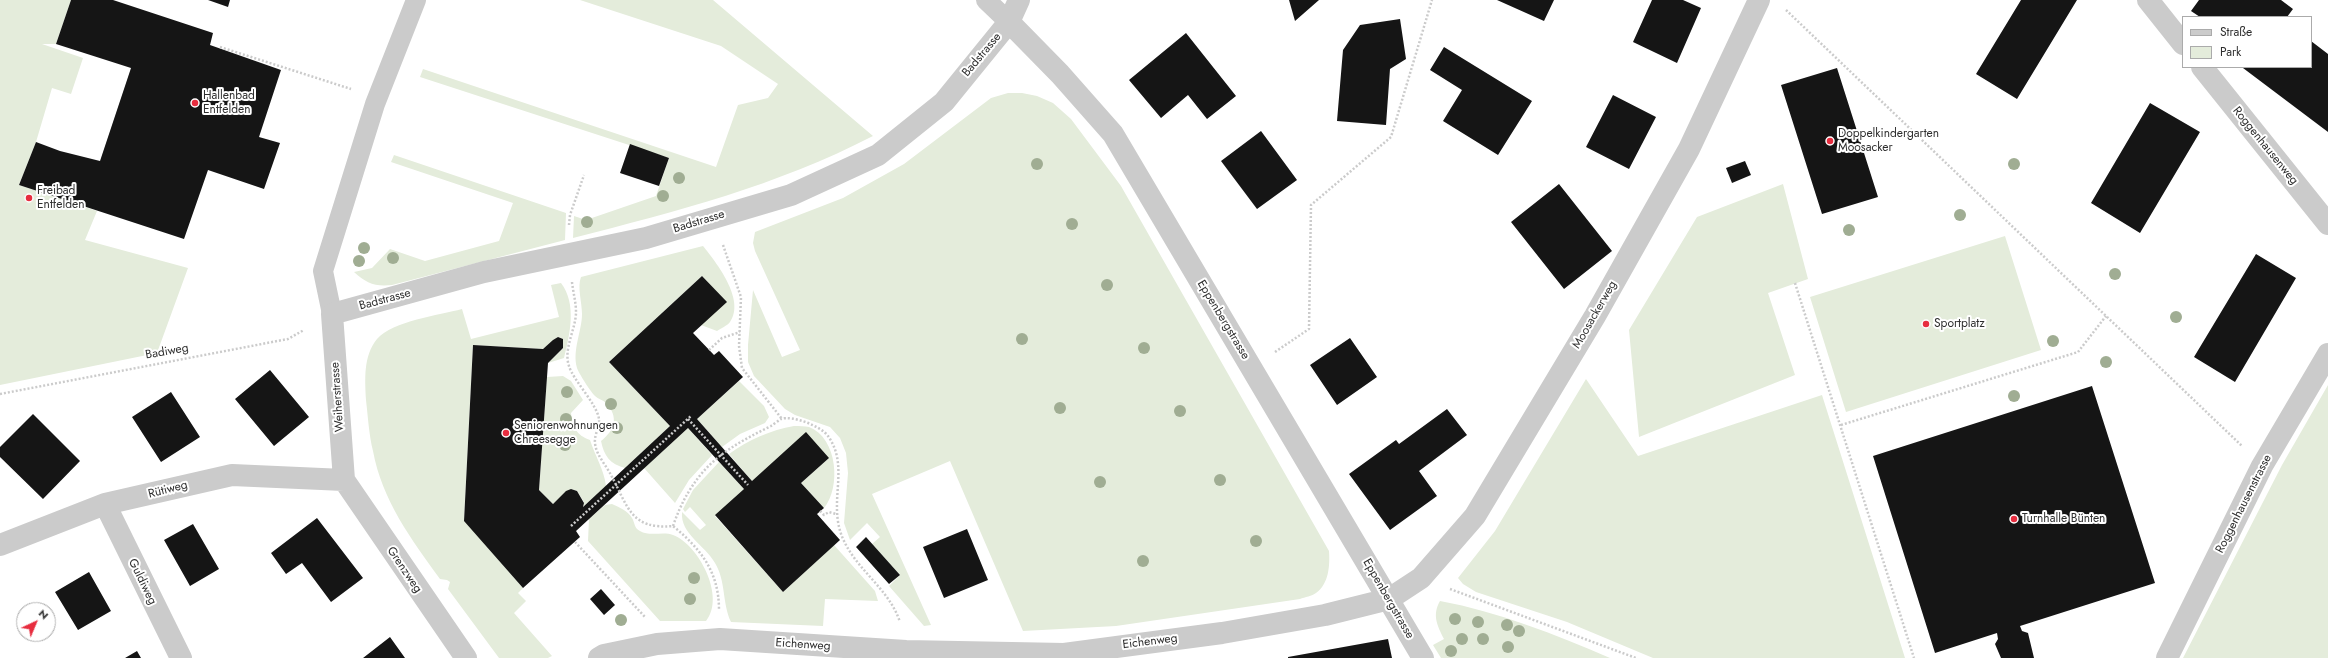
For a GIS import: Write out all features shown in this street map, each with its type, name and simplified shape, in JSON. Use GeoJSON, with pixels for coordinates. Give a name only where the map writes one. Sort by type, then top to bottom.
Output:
{"type":"FeatureCollection","features":[{"type":"Feature","properties":{"kind":"street"},"geometry":{"type":"LineString","coordinates":[[1010,22],[1019,0]]}},
{"type":"Feature","properties":{"kind":"street","name":"Moosackerweg"},"geometry":{"type":"LineString","coordinates":[[1389,600],[1421,578],[1475,516],[1595,316],[1689,149],[1759,0]]}},
{"type":"Feature","properties":{"kind":"street"},"geometry":{"type":"LineString","coordinates":[[2148,0],[2182,43]]}},
{"type":"Feature","properties":{"kind":"street","name":"Badstrasse"},"geometry":{"type":"LineString","coordinates":[[332,314],[484,272],[646,238],[791,195],[878,155],[944,102],[1010,22]]}},
{"type":"Feature","properties":{"kind":"street","name":"Eppenbergstrasse"},"geometry":{"type":"LineString","coordinates":[[1010,22],[1060,74],[1113,134],[1423,658]]}},
{"type":"Feature","properties":{"kind":"street","name":"Roggenhausenweg"},"geometry":{"type":"LineString","coordinates":[[2203,68],[2328,224]]}},
{"type":"Feature","properties":{"kind":"street","name":"Weiherstrasse"},"geometry":{"type":"LineString","coordinates":[[332,314],[344,480]]}},
{"type":"Feature","properties":{"kind":"street","name":"Roggenhausenstrasse"},"geometry":{"type":"LineString","coordinates":[[2167,658],[2262,466],[2328,354]]}},
{"type":"Feature","properties":{"kind":"street","name":"Rütiweg"},"geometry":{"type":"LineString","coordinates":[[0,545],[105,504],[232,475],[344,480]]}},
{"type":"Feature","properties":{"kind":"street","name":"Grenzweg"},"geometry":{"type":"LineString","coordinates":[[344,480],[466,658]]}},
{"type":"Feature","properties":{"kind":"street","name":"Guldiweg"},"geometry":{"type":"LineString","coordinates":[[105,504],[181,658]]}},
{"type":"Feature","properties":{"kind":"street","name":"Eichenweg"},"geometry":{"type":"LineString","coordinates":[[599,658],[604,655],[658,644],[720,639],[906,651],[1064,654],[1222,633],[1325,615],[1389,600]]}},
{"type":"Feature","properties":{"kind":"lane"},"geometry":{"type":"LineString","coordinates":[[332,314],[323,271],[378,98],[416,0]]}},
{"type":"Feature","properties":{"kind":"lane"},"geometry":{"type":"LineString","coordinates":[[986,0],[1010,22]]}},
{"type":"Feature","properties":{"kind":"path"},"geometry":{"type":"LineString","coordinates":[[1252,368],[1309,329],[1311,205],[1391,137],[1432,0]]}},
{"type":"Feature","properties":{"kind":"path"},"geometry":{"type":"LineString","coordinates":[[1781,6],[2262,466]]}},
{"type":"Feature","properties":{"kind":"path"},"geometry":{"type":"LineString","coordinates":[[220,47],[378,98]]}},
{"type":"Feature","properties":{"kind":"path"},"geometry":{"type":"LineString","coordinates":[[584,175],[570,215],[569,255],[576,312],[568,353],[568,366],[587,394],[599,418],[595,443],[600,457],[616,484],[623,502],[644,524],[656,527],[673,526],[684,535],[710,564],[720,599],[720,639]]}},
{"type":"Feature","properties":{"kind":"path"},"geometry":{"type":"LineString","coordinates":[[712,218],[741,297],[739,346],[742,368],[782,419]]}},
{"type":"Feature","properties":{"kind":"path"},"geometry":{"type":"LineString","coordinates":[[1796,283],[1914,658]]}},
{"type":"Feature","properties":{"kind":"path","name":"Badiweg"},"geometry":{"type":"LineString","coordinates":[[0,394],[288,339],[332,314]]}},
{"type":"Feature","properties":{"kind":"path"},"geometry":{"type":"LineString","coordinates":[[1841,425],[2078,352],[2106,316]]}},
{"type":"Feature","properties":{"kind":"path"},"geometry":{"type":"LineString","coordinates":[[709,350],[722,338],[740,332]]}},
{"type":"Feature","properties":{"kind":"path"},"geometry":{"type":"LineString","coordinates":[[571,526],[691,416]]}},
{"type":"Feature","properties":{"kind":"path"},"geometry":{"type":"LineString","coordinates":[[688,419],[748,485]]}},
{"type":"Feature","properties":{"kind":"path"},"geometry":{"type":"LineString","coordinates":[[673,526],[686,494],[703,472],[735,444],[782,419],[797,420],[817,426],[828,435],[836,451],[839,471],[836,514],[840,533],[850,554],[886,595],[900,620],[906,651]]}},
{"type":"Feature","properties":{"kind":"path"},"geometry":{"type":"LineString","coordinates":[[820,511],[824,514],[829,512],[836,514]]}},
{"type":"Feature","properties":{"kind":"path"},"geometry":{"type":"LineString","coordinates":[[575,542],[644,614],[658,644]]}},
{"type":"Feature","properties":{"kind":"path"},"geometry":{"type":"LineString","coordinates":[[1421,578],[1636,658]]}},
{"type":"Feature","properties":{"kind":"green space","name":"Freibad Entfelden"},"geometry":{"type":"Polygon","coordinates":[[[0,0],[71,0],[56,44],[42,44],[83,58],[71,94],[52,88],[36,142],[19,185],[97,211],[85,240],[188,268],[157,353],[0,385],[0,0]]]}},
{"type":"Feature","properties":{"kind":"green space"},"geometry":{"type":"Polygon","coordinates":[[[580,0],[713,0],[873,136],[837,154],[726,196],[651,218],[573,238],[574,216],[586,220],[656,196],[669,158],[420,77],[423,69],[716,167],[738,105],[768,98],[778,84],[721,46],[580,0]]]}},
{"type":"Feature","properties":{"kind":"green space"},"geometry":{"type":"Polygon","coordinates":[[[1008,93],[1022,93],[1037,96],[1053,103],[1071,119],[1121,186],[1329,551],[1328,574],[1324,585],[1314,594],[1300,599],[1116,626],[1023,631],[950,461],[872,494],[931,625],[924,626],[889,586],[900,575],[872,544],[880,537],[867,523],[850,540],[844,523],[848,473],[846,453],[840,438],[830,427],[795,415],[785,409],[754,376],[748,362],[753,290],[782,357],[800,350],[755,251],[753,243],[755,232],[843,198],[904,164],[991,98],[1008,93]]]}},
{"type":"Feature","properties":{"kind":"green space"},"geometry":{"type":"Polygon","coordinates":[[[394,155],[566,213],[565,240],[392,285],[376,285],[371,283],[354,272],[372,268],[390,249],[425,261],[499,241],[513,203],[391,162],[394,155]]]}},
{"type":"Feature","properties":{"kind":"green space"},"geometry":{"type":"Polygon","coordinates":[[[1783,184],[1808,279],[1768,293],[1795,375],[1639,437],[1629,330],[1697,217],[1783,184]]]}},
{"type":"Feature","properties":{"kind":"green space","name":"Sportplatz"},"geometry":{"type":"Polygon","coordinates":[[[2005,236],[2041,350],[1846,412],[1810,297],[2005,236]]]}},
{"type":"Feature","properties":{"kind":"green space"},"geometry":{"type":"Polygon","coordinates":[[[703,246],[727,282],[732,293],[734,313],[730,322],[717,331],[701,325],[726,302],[702,276],[609,362],[670,426],[625,468],[608,459],[601,441],[606,437],[612,428],[614,423],[613,413],[606,403],[593,394],[577,368],[576,347],[582,320],[580,290],[581,277],[703,246]]]}},
{"type":"Feature","properties":{"kind":"green space"},"geometry":{"type":"Polygon","coordinates":[[[561,283],[566,291],[571,310],[570,329],[564,358],[548,363],[563,348],[563,339],[558,337],[543,349],[473,345],[464,520],[523,588],[518,593],[526,601],[514,613],[552,656],[548,658],[499,658],[448,589],[450,582],[440,579],[408,534],[383,486],[377,469],[370,432],[365,384],[367,360],[372,346],[384,333],[405,323],[429,316],[462,309],[471,339],[559,317],[551,285],[561,283]]]}},
{"type":"Feature","properties":{"kind":"green space"},"geometry":{"type":"Polygon","coordinates":[[[563,376],[571,381],[583,400],[571,413],[573,422],[578,433],[590,440],[606,486],[583,507],[584,502],[577,491],[571,489],[553,504],[539,490],[547,377],[563,376]]]}},
{"type":"Feature","properties":{"kind":"green space"},"geometry":{"type":"Polygon","coordinates":[[[1586,379],[1638,456],[1822,395],[1905,658],[1653,658],[1567,622],[1476,592],[1463,584],[1458,578],[1495,531],[1586,379]]]}},
{"type":"Feature","properties":{"kind":"green space"},"geometry":{"type":"Polygon","coordinates":[[[739,381],[764,406],[769,417],[765,423],[740,434],[722,447],[697,419],[739,381]]]}},
{"type":"Feature","properties":{"kind":"green space"},"geometry":{"type":"Polygon","coordinates":[[[2328,385],[2328,658],[2183,658],[2282,465],[2328,385]]]}},
{"type":"Feature","properties":{"kind":"green space"},"geometry":{"type":"Polygon","coordinates":[[[794,426],[809,427],[819,433],[826,441],[831,452],[834,464],[833,488],[824,508],[801,483],[829,458],[752,481],[729,454],[760,436],[794,426]]]}},
{"type":"Feature","properties":{"kind":"green space"},"geometry":{"type":"Polygon","coordinates":[[[688,428],[712,455],[689,480],[675,503],[644,468],[688,428]]]}},
{"type":"Feature","properties":{"kind":"green space"},"geometry":{"type":"Polygon","coordinates":[[[719,462],[744,489],[715,516],[783,592],[834,545],[875,591],[878,601],[825,599],[823,626],[731,622],[726,607],[721,577],[715,563],[689,533],[682,520],[682,512],[700,530],[706,525],[690,507],[685,512],[683,509],[693,490],[719,462]]]}},
{"type":"Feature","properties":{"kind":"green space"},"geometry":{"type":"Polygon","coordinates":[[[612,504],[628,513],[638,530],[648,534],[673,535],[692,549],[707,573],[711,586],[713,599],[711,611],[706,621],[660,621],[588,541],[589,519],[605,505],[612,504]]]}},
{"type":"Feature","properties":{"kind":"green space"},"geometry":{"type":"Polygon","coordinates":[[[1440,601],[1484,611],[1526,625],[1610,658],[1441,658],[1433,645],[1444,639],[1436,620],[1436,611],[1440,601]]]}},
{"type":"Feature","properties":{"kind":"building","name":"Hallenbad Entfelden"},"geometry":{"type":"Polygon","coordinates":[[[71,0],[113,0],[213,33],[210,45],[281,70],[259,137],[280,143],[264,189],[208,170],[184,239],[19,185],[36,142],[60,151],[100,161],[131,68],[56,44],[71,0]]]}},
{"type":"Feature","properties":{"kind":"building"},"geometry":{"type":"Polygon","coordinates":[[[208,0],[230,0],[228,7],[208,0]]]}},
{"type":"Feature","properties":{"kind":"building"},"geometry":{"type":"Polygon","coordinates":[[[1289,0],[1319,0],[1295,21],[1289,0]]]}},
{"type":"Feature","properties":{"kind":"building"},"geometry":{"type":"Polygon","coordinates":[[[1497,0],[1554,0],[1544,21],[1497,0]]]}},
{"type":"Feature","properties":{"kind":"building"},"geometry":{"type":"Polygon","coordinates":[[[1652,0],[1683,0],[1701,8],[1677,63],[1633,42],[1652,0]]]}},
{"type":"Feature","properties":{"kind":"building"},"geometry":{"type":"Polygon","coordinates":[[[2021,0],[2077,0],[2017,99],[1976,74],[2021,0]]]}},
{"type":"Feature","properties":{"kind":"building"},"geometry":{"type":"Polygon","coordinates":[[[2199,0],[2281,0],[2293,9],[2288,16],[2198,16],[2191,11],[2199,0]]]}},
{"type":"Feature","properties":{"kind":"building"},"geometry":{"type":"Polygon","coordinates":[[[1400,19],[1406,59],[1390,69],[1386,125],[1337,121],[1343,50],[1360,25],[1400,19]]]}},
{"type":"Feature","properties":{"kind":"building"},"geometry":{"type":"Polygon","coordinates":[[[1186,33],[1236,96],[1207,119],[1188,95],[1161,118],[1129,80],[1186,33]]]}},
{"type":"Feature","properties":{"kind":"building"},"geometry":{"type":"Polygon","coordinates":[[[2312,42],[2328,54],[2328,132],[2243,68],[2312,68],[2312,42]]]}},
{"type":"Feature","properties":{"kind":"building"},"geometry":{"type":"Polygon","coordinates":[[[1444,47],[1532,101],[1498,155],[1443,121],[1462,90],[1430,70],[1444,47]]]}},
{"type":"Feature","properties":{"kind":"building","name":"Doppelkindergarten Moosacker"},"geometry":{"type":"Polygon","coordinates":[[[1837,68],[1878,197],[1822,214],[1781,85],[1837,68]]]}},
{"type":"Feature","properties":{"kind":"building"},"geometry":{"type":"Polygon","coordinates":[[[1613,95],[1656,117],[1629,169],[1586,147],[1613,95]]]}},
{"type":"Feature","properties":{"kind":"building"},"geometry":{"type":"Polygon","coordinates":[[[2150,103],[2200,132],[2140,233],[2091,203],[2150,103]]]}},
{"type":"Feature","properties":{"kind":"building"},"geometry":{"type":"Polygon","coordinates":[[[1261,131],[1297,180],[1257,209],[1221,161],[1261,131]]]}},
{"type":"Feature","properties":{"kind":"building"},"geometry":{"type":"Polygon","coordinates":[[[630,144],[669,158],[659,186],[620,173],[630,144]]]}},
{"type":"Feature","properties":{"kind":"building"},"geometry":{"type":"Polygon","coordinates":[[[1745,161],[1751,175],[1732,183],[1726,168],[1745,161]]]}},
{"type":"Feature","properties":{"kind":"building"},"geometry":{"type":"Polygon","coordinates":[[[1559,184],[1612,251],[1564,289],[1511,222],[1559,184]]]}},
{"type":"Feature","properties":{"kind":"building"},"geometry":{"type":"Polygon","coordinates":[[[2256,254],[2296,278],[2235,382],[2194,357],[2256,254]]]}},
{"type":"Feature","properties":{"kind":"building"},"geometry":{"type":"Polygon","coordinates":[[[702,276],[727,302],[693,333],[714,355],[719,351],[743,377],[697,419],[752,481],[806,432],[829,458],[801,483],[824,508],[817,514],[840,540],[783,592],[715,515],[744,489],[688,428],[576,531],[580,537],[523,588],[464,521],[473,345],[543,349],[558,337],[563,339],[563,348],[548,363],[539,490],[553,504],[566,491],[571,489],[577,491],[584,503],[583,507],[670,426],[609,362],[702,276]]]}},
{"type":"Feature","properties":{"kind":"building"},"geometry":{"type":"Polygon","coordinates":[[[1350,338],[1377,377],[1337,405],[1310,365],[1350,338]]]}},
{"type":"Feature","properties":{"kind":"building"},"geometry":{"type":"Polygon","coordinates":[[[270,370],[309,417],[274,446],[235,399],[270,370]]]}},
{"type":"Feature","properties":{"kind":"building","name":"Turnhalle Bünten"},"geometry":{"type":"Polygon","coordinates":[[[2092,386],[2155,583],[2020,626],[2022,631],[2028,633],[2034,658],[2001,658],[1995,644],[1998,639],[1997,633],[1935,653],[1873,456],[2092,386]]]}},
{"type":"Feature","properties":{"kind":"building"},"geometry":{"type":"Polygon","coordinates":[[[171,392],[200,437],[161,462],[132,417],[171,392]]]}},
{"type":"Feature","properties":{"kind":"building"},"geometry":{"type":"Polygon","coordinates":[[[1447,409],[1467,435],[1419,471],[1437,496],[1390,530],[1349,474],[1396,440],[1399,444],[1447,409]]]}},
{"type":"Feature","properties":{"kind":"building"},"geometry":{"type":"Polygon","coordinates":[[[33,414],[80,461],[43,499],[0,457],[0,447],[33,414]]]}},
{"type":"Feature","properties":{"kind":"building"},"geometry":{"type":"Polygon","coordinates":[[[317,518],[363,578],[331,602],[302,563],[286,574],[271,553],[317,518]]]}},
{"type":"Feature","properties":{"kind":"building"},"geometry":{"type":"Polygon","coordinates":[[[193,524],[219,569],[190,586],[164,540],[193,524]]]}},
{"type":"Feature","properties":{"kind":"building"},"geometry":{"type":"Polygon","coordinates":[[[967,529],[988,580],[944,598],[923,547],[967,529]]]}},
{"type":"Feature","properties":{"kind":"building"},"geometry":{"type":"Polygon","coordinates":[[[866,537],[900,575],[889,584],[856,547],[866,537]]]}},
{"type":"Feature","properties":{"kind":"building"},"geometry":{"type":"Polygon","coordinates":[[[89,572],[111,611],[78,630],[55,592],[89,572]]]}},
{"type":"Feature","properties":{"kind":"building"},"geometry":{"type":"Polygon","coordinates":[[[601,589],[615,605],[604,615],[590,599],[601,589]]]}},
{"type":"Feature","properties":{"kind":"building"},"geometry":{"type":"Polygon","coordinates":[[[390,637],[405,658],[363,658],[390,637]]]}},
{"type":"Feature","properties":{"kind":"building"},"geometry":{"type":"Polygon","coordinates":[[[1388,639],[1392,658],[1288,658],[1288,657],[1388,639]]]}},
{"type":"Feature","properties":{"kind":"building"},"geometry":{"type":"Polygon","coordinates":[[[137,651],[141,658],[125,658],[137,651]]]}},
{"type":"Feature","properties":{"kind":"place","name":"Hallenbad Entfelden"},"geometry":{"type":"Point","coordinates":[195,103]}},
{"type":"Feature","properties":{"kind":"place","name":"Doppelkindergarten Moosacker"},"geometry":{"type":"Point","coordinates":[1830,141]}},
{"type":"Feature","properties":{"kind":"place","name":"Freibad Entfelden"},"geometry":{"type":"Point","coordinates":[29,198]}},
{"type":"Feature","properties":{"kind":"place","name":"Sportplatz"},"geometry":{"type":"Point","coordinates":[1926,324]}},
{"type":"Feature","properties":{"kind":"place","name":"Seniorenwohnungen Chreesegge"},"geometry":{"type":"Point","coordinates":[506,433]}},
{"type":"Feature","properties":{"kind":"place","name":"Turnhalle Bünten"},"geometry":{"type":"Point","coordinates":[2014,519]}}]}
